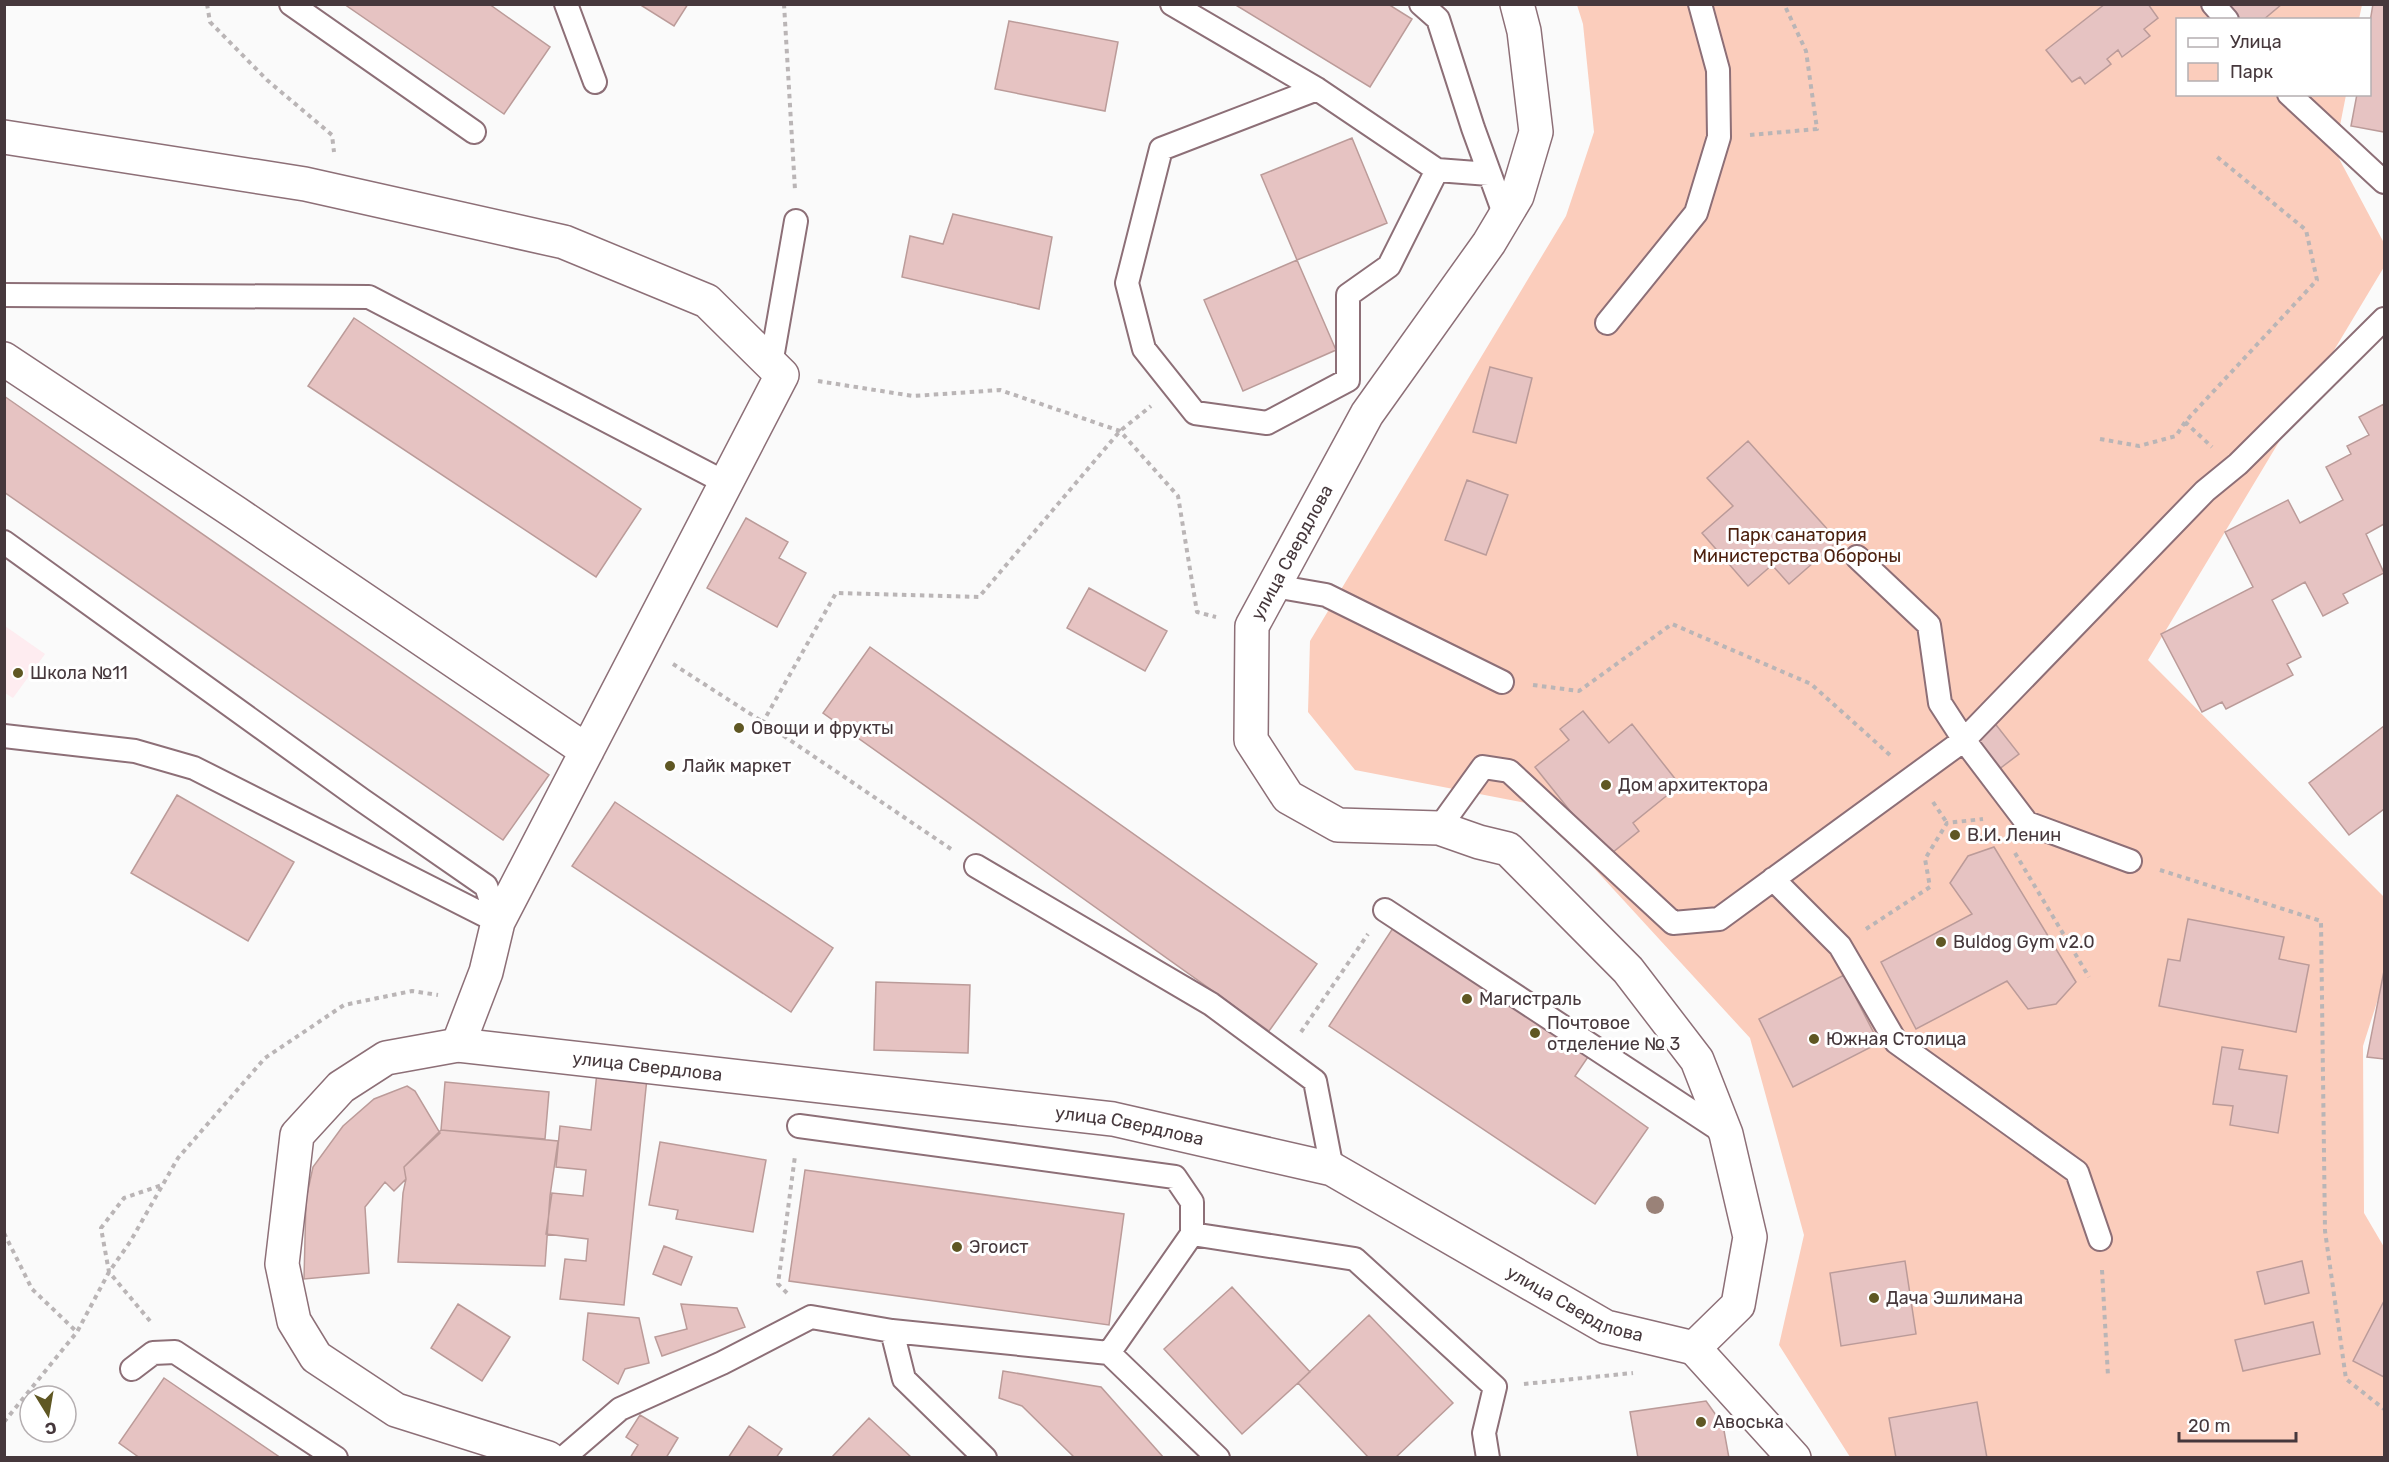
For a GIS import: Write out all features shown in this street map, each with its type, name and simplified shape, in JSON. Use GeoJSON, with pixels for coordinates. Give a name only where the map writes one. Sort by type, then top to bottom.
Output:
{"type":"FeatureCollection","features":[{"type":"Feature","properties":{"kind":"main road","name":"улица Свердлова"},"geometry":{"type":"LineString","coordinates":[[548,1458],[396,1410],[316,1357],[294,1321],[282,1264],[297,1135],[341,1087],[386,1058],[458,1045],[1113,1119],[1332,1169],[1606,1327],[1694,1348],[1738,1305],[1750,1237],[1726,1134],[1697,1060],[1628,970],[1508,849],[1439,828],[1338,825],[1288,797],[1251,740],[1252,626],[1367,414],[1489,243],[1517,196],[1536,132],[1524,31],[1517,4]]}},
{"type":"Feature","properties":{"kind":"main road"},"geometry":{"type":"LineString","coordinates":[[4,137],[282,180],[564,242],[707,301],[777,370],[726,483],[498,922],[486,972],[458,1045]]}},
{"type":"Feature","properties":{"kind":"main road"},"geometry":{"type":"LineString","coordinates":[[4,359],[236,513],[587,752]]}},
{"type":"Feature","properties":{"kind":"main road"},"geometry":{"type":"LineString","coordinates":[[1694,1348],[1794,1458]]}},
{"type":"Feature","properties":{"kind":"lane"},"geometry":{"type":"LineString","coordinates":[[291,4],[474,132]]}},
{"type":"Feature","properties":{"kind":"lane"},"geometry":{"type":"LineString","coordinates":[[566,4],[595,82]]}},
{"type":"Feature","properties":{"kind":"lane"},"geometry":{"type":"LineString","coordinates":[[1172,4],[1317,89],[1437,170],[1489,174]]}},
{"type":"Feature","properties":{"kind":"lane"},"geometry":{"type":"LineString","coordinates":[[1421,4],[1438,19],[1505,216]]}},
{"type":"Feature","properties":{"kind":"lane"},"geometry":{"type":"LineString","coordinates":[[1607,323],[1696,213],[1719,137],[1718,70],[1700,4]]}},
{"type":"Feature","properties":{"kind":"lane"},"geometry":{"type":"LineString","coordinates":[[2213,4],[2225,18]]}},
{"type":"Feature","properties":{"kind":"lane"},"geometry":{"type":"LineString","coordinates":[[1317,89],[1161,149],[1127,283],[1144,349],[1195,413],[1267,423],[1347,380],[1347,295],[1389,266],[1437,170]]}},
{"type":"Feature","properties":{"kind":"lane"},"geometry":{"type":"LineString","coordinates":[[2291,96],[2385,182]]}},
{"type":"Feature","properties":{"kind":"lane"},"geometry":{"type":"LineString","coordinates":[[777,370],[796,221]]}},
{"type":"Feature","properties":{"kind":"lane"},"geometry":{"type":"LineString","coordinates":[[4,295],[369,297],[726,483]]}},
{"type":"Feature","properties":{"kind":"lane"},"geometry":{"type":"LineString","coordinates":[[1439,828],[1483,767],[1509,771],[1673,923],[1719,919],[1964,740],[2205,491],[2238,464],[2385,319]]}},
{"type":"Feature","properties":{"kind":"lane"},"geometry":{"type":"LineString","coordinates":[[4,542],[362,800],[486,886],[498,922]]}},
{"type":"Feature","properties":{"kind":"lane"},"geometry":{"type":"LineString","coordinates":[[1857,557],[1929,625],[1940,703],[1964,740],[2027,823],[2130,861]]}},
{"type":"Feature","properties":{"kind":"lane"},"geometry":{"type":"LineString","coordinates":[[1274,586],[1326,595],[1502,682]]}},
{"type":"Feature","properties":{"kind":"lane"},"geometry":{"type":"LineString","coordinates":[[4,736],[135,751],[194,768],[498,922]]}},
{"type":"Feature","properties":{"kind":"lane"},"geometry":{"type":"LineString","coordinates":[[976,866],[1211,1004],[1315,1081],[1332,1169]]}},
{"type":"Feature","properties":{"kind":"lane"},"geometry":{"type":"LineString","coordinates":[[1773,879],[1840,946],[1896,1042],[2077,1172],[2100,1239]]}},
{"type":"Feature","properties":{"kind":"lane"},"geometry":{"type":"LineString","coordinates":[[1385,910],[1726,1134]]}},
{"type":"Feature","properties":{"kind":"lane"},"geometry":{"type":"LineString","coordinates":[[800,1126],[1175,1177],[1192,1202],[1192,1234],[1109,1353]]}},
{"type":"Feature","properties":{"kind":"lane"},"geometry":{"type":"LineString","coordinates":[[1192,1234],[1355,1258],[1495,1386],[1484,1433],[1488,1458]]}},
{"type":"Feature","properties":{"kind":"lane"},"geometry":{"type":"LineString","coordinates":[[563,1458],[620,1409],[722,1363],[811,1317],[892,1331],[1109,1353],[1218,1458]]}},
{"type":"Feature","properties":{"kind":"lane"},"geometry":{"type":"LineString","coordinates":[[892,1331],[904,1379],[985,1458]]}},
{"type":"Feature","properties":{"kind":"lane"},"geometry":{"type":"LineString","coordinates":[[132,1369],[153,1353],[175,1352],[336,1458]]}},
{"type":"Feature","properties":{"kind":"path"},"geometry":{"type":"LineString","coordinates":[[207,4],[210,22],[267,80],[332,135],[338,192]]}},
{"type":"Feature","properties":{"kind":"path"},"geometry":{"type":"LineString","coordinates":[[784,4],[796,221]]}},
{"type":"Feature","properties":{"kind":"path"},"geometry":{"type":"LineString","coordinates":[[1719,137],[1817,129],[1806,51],[1784,4]]}},
{"type":"Feature","properties":{"kind":"path"},"geometry":{"type":"LineString","coordinates":[[2100,439],[2139,446],[2176,436],[2185,422],[2317,280],[2306,230],[2216,156]]}},
{"type":"Feature","properties":{"kind":"path"},"geometry":{"type":"LineString","coordinates":[[777,370],[913,396],[1000,390],[1120,430],[1178,496],[1197,612]]}},
{"type":"Feature","properties":{"kind":"path"},"geometry":{"type":"LineString","coordinates":[[763,722],[836,593],[979,597],[1120,430],[1174,386]]}},
{"type":"Feature","properties":{"kind":"path"},"geometry":{"type":"LineString","coordinates":[[1502,682],[1579,691],[1672,624],[1811,684],[1914,776]]}},
{"type":"Feature","properties":{"kind":"path"},"geometry":{"type":"LineString","coordinates":[[642,645],[763,722],[976,866]]}},
{"type":"Feature","properties":{"kind":"path"},"geometry":{"type":"LineString","coordinates":[[1933,801],[1947,823]]}},
{"type":"Feature","properties":{"kind":"path"},"geometry":{"type":"LineString","coordinates":[[1947,823],[1984,819],[1990,826]]}},
{"type":"Feature","properties":{"kind":"path"},"geometry":{"type":"LineString","coordinates":[[1840,946],[1930,887],[1924,859],[1947,823]]}},
{"type":"Feature","properties":{"kind":"path"},"geometry":{"type":"LineString","coordinates":[[2010,845],[2089,977]]}},
{"type":"Feature","properties":{"kind":"path"},"geometry":{"type":"LineString","coordinates":[[2130,861],[2321,921],[2325,1231],[2346,1379],[2385,1409]]}},
{"type":"Feature","properties":{"kind":"path"},"geometry":{"type":"LineString","coordinates":[[1283,1057],[1385,910]]}},
{"type":"Feature","properties":{"kind":"path"},"geometry":{"type":"LineString","coordinates":[[4,1422],[77,1332],[109,1272],[130,1242],[178,1158],[265,1058],[344,1005],[412,991],[474,1000]]}},
{"type":"Feature","properties":{"kind":"path"},"geometry":{"type":"LineString","coordinates":[[800,1126],[778,1284],[811,1317]]}},
{"type":"Feature","properties":{"kind":"path"},"geometry":{"type":"LineString","coordinates":[[163,1184],[124,1198],[101,1228],[109,1272],[175,1352]]}},
{"type":"Feature","properties":{"kind":"path"},"geometry":{"type":"LineString","coordinates":[[4,1233],[32,1289],[77,1332]]}},
{"type":"Feature","properties":{"kind":"path"},"geometry":{"type":"LineString","coordinates":[[2100,1239],[2108,1376]]}},
{"type":"Feature","properties":{"kind":"path"},"geometry":{"type":"LineString","coordinates":[[1495,1386],[1637,1373]]}},
{"type":"Feature","properties":{"kind":"shaded area","name":"Школа №11"},"geometry":{"type":"Polygon","coordinates":[[[5,626],[45,654],[13,698],[5,693],[5,626]]]}},
{"type":"Feature","properties":{"kind":"green space","name":"Парк санатория Министерства Обороны"},"geometry":{"type":"Polygon","coordinates":[[[1577,5],[2362,5],[2359,18],[2176,18],[2176,96],[2346,96],[2335,151],[2384,243],[2384,267],[2148,660],[2384,897],[2384,980],[2363,1046],[2364,1213],[2384,1247],[2384,1457],[1850,1457],[1779,1345],[1804,1235],[1750,1038],[1536,805],[1355,770],[1308,712],[1310,641],[1566,216],[1594,132],[1583,24],[1577,5]]]}},
{"type":"Feature","properties":{"kind":"building"},"geometry":{"type":"Polygon","coordinates":[[[344,4],[489,4],[550,47],[504,114],[344,4]]]}},
{"type":"Feature","properties":{"kind":"building"},"geometry":{"type":"Polygon","coordinates":[[[639,4],[688,4],[674,26],[639,4]]]}},
{"type":"Feature","properties":{"kind":"building"},"geometry":{"type":"Polygon","coordinates":[[[1234,4],[1388,4],[1412,19],[1370,87],[1234,4]]]}},
{"type":"Feature","properties":{"kind":"building"},"geometry":{"type":"Polygon","coordinates":[[[2105,4],[2148,4],[2158,18],[2144,29],[2150,36],[2122,57],[2118,50],[2107,59],[2111,64],[2085,84],[2080,77],[2072,82],[2046,50],[2105,4]]]}},
{"type":"Feature","properties":{"kind":"building"},"geometry":{"type":"Polygon","coordinates":[[[2227,4],[2282,4],[2265,18],[2238,18],[2227,4]]]}},
{"type":"Feature","properties":{"kind":"building"},"geometry":{"type":"Polygon","coordinates":[[[2373,4],[2384,4],[2384,132],[2351,126],[2357,96],[2371,96],[2371,18],[2373,4]]]}},
{"type":"Feature","properties":{"kind":"building"},"geometry":{"type":"Polygon","coordinates":[[[1009,21],[1118,42],[1105,111],[995,89],[1009,21]]]}},
{"type":"Feature","properties":{"kind":"building"},"geometry":{"type":"Polygon","coordinates":[[[1352,138],[1387,223],[1297,260],[1261,175],[1352,138]]]}},
{"type":"Feature","properties":{"kind":"building"},"geometry":{"type":"Polygon","coordinates":[[[953,214],[1052,237],[1039,309],[902,277],[910,236],[943,244],[953,214]]]}},
{"type":"Feature","properties":{"kind":"building"},"geometry":{"type":"Polygon","coordinates":[[[1297,260],[1336,350],[1243,391],[1204,300],[1297,260]]]}},
{"type":"Feature","properties":{"kind":"building"},"geometry":{"type":"Polygon","coordinates":[[[354,318],[641,509],[596,577],[308,386],[354,318]]]}},
{"type":"Feature","properties":{"kind":"building"},"geometry":{"type":"Polygon","coordinates":[[[1490,367],[1532,378],[1516,443],[1473,432],[1490,367]]]}},
{"type":"Feature","properties":{"kind":"building"},"geometry":{"type":"Polygon","coordinates":[[[4,396],[549,775],[503,840],[4,492],[4,396]]]}},
{"type":"Feature","properties":{"kind":"building"},"geometry":{"type":"Polygon","coordinates":[[[2384,404],[2384,524],[2366,534],[2384,573],[2343,594],[2348,603],[2323,616],[2305,582],[2272,600],[2301,657],[2287,664],[2293,675],[2226,709],[2222,702],[2202,712],[2161,634],[2253,587],[2225,532],[2288,500],[2300,523],[2343,500],[2326,467],[2351,454],[2347,446],[2369,435],[2359,417],[2384,404]]]}},
{"type":"Feature","properties":{"kind":"building"},"geometry":{"type":"Polygon","coordinates":[[[1748,441],[1838,541],[1789,584],[1772,565],[1748,586],[1702,533],[1733,506],[1707,478],[1748,441]]]}},
{"type":"Feature","properties":{"kind":"building"},"geometry":{"type":"Polygon","coordinates":[[[1467,480],[1508,495],[1486,555],[1445,540],[1467,480]]]}},
{"type":"Feature","properties":{"kind":"building"},"geometry":{"type":"Polygon","coordinates":[[[746,518],[788,542],[779,558],[806,573],[777,627],[707,588],[746,518]]]}},
{"type":"Feature","properties":{"kind":"building"},"geometry":{"type":"Polygon","coordinates":[[[1089,588],[1167,631],[1145,671],[1067,628],[1089,588]]]}},
{"type":"Feature","properties":{"kind":"building"},"geometry":{"type":"Polygon","coordinates":[[[870,647],[1317,964],[1269,1031],[823,713],[870,647]]]}},
{"type":"Feature","properties":{"kind":"building"},"geometry":{"type":"Polygon","coordinates":[[[1583,711],[1609,743],[1632,724],[1680,785],[1633,823],[1639,831],[1607,857],[1535,767],[1569,740],[1560,729],[1583,711]]]}},
{"type":"Feature","properties":{"kind":"building"},"geometry":{"type":"Polygon","coordinates":[[[1993,721],[2019,754],[1998,770],[1972,736],[1993,721]]]}},
{"type":"Feature","properties":{"kind":"building"},"geometry":{"type":"Polygon","coordinates":[[[2384,726],[2384,809],[2349,835],[2309,783],[2384,726]]]}},
{"type":"Feature","properties":{"kind":"building"},"geometry":{"type":"Polygon","coordinates":[[[177,795],[294,862],[248,941],[131,873],[177,795]]]}},
{"type":"Feature","properties":{"kind":"building"},"geometry":{"type":"Polygon","coordinates":[[[615,802],[833,948],[791,1012],[572,866],[615,802]]]}},
{"type":"Feature","properties":{"kind":"building"},"geometry":{"type":"Polygon","coordinates":[[[1994,847],[2076,982],[2056,1004],[2028,1009],[2007,981],[1916,1029],[1881,962],[1972,914],[1950,883],[1968,856],[1994,847]]]}},
{"type":"Feature","properties":{"kind":"building"},"geometry":{"type":"Polygon","coordinates":[[[2188,919],[2284,937],[2279,959],[2309,965],[2296,1032],[2159,1006],[2168,959],[2180,961],[2188,919]]]}},
{"type":"Feature","properties":{"kind":"building"},"geometry":{"type":"Polygon","coordinates":[[[1393,928],[1590,1054],[1575,1076],[1648,1128],[1595,1204],[1329,1026],[1393,928]]]}},
{"type":"Feature","properties":{"kind":"building"},"geometry":{"type":"Polygon","coordinates":[[[2384,971],[2384,1059],[2367,1057],[2384,971]]]}},
{"type":"Feature","properties":{"kind":"building"},"geometry":{"type":"Polygon","coordinates":[[[1844,975],[1879,1043],[1793,1087],[1759,1019],[1844,975]]]}},
{"type":"Feature","properties":{"kind":"building"},"geometry":{"type":"Polygon","coordinates":[[[876,982],[970,985],[968,1053],[874,1050],[876,982]]]}},
{"type":"Feature","properties":{"kind":"building"},"geometry":{"type":"Polygon","coordinates":[[[2222,1047],[2243,1050],[2239,1069],[2287,1076],[2278,1133],[2230,1125],[2233,1106],[2213,1104],[2222,1047]]]}},
{"type":"Feature","properties":{"kind":"building"},"geometry":{"type":"Polygon","coordinates":[[[597,1072],[647,1078],[624,1305],[560,1299],[565,1259],[586,1261],[588,1239],[546,1234],[552,1193],[583,1196],[586,1170],[556,1167],[560,1126],[591,1130],[597,1072]]]}},
{"type":"Feature","properties":{"kind":"building"},"geometry":{"type":"Polygon","coordinates":[[[445,1082],[549,1092],[545,1139],[441,1130],[445,1082]]]}},
{"type":"Feature","properties":{"kind":"building"},"geometry":{"type":"Polygon","coordinates":[[[407,1086],[415,1091],[440,1133],[404,1167],[406,1179],[394,1191],[385,1182],[365,1207],[369,1273],[304,1279],[306,1199],[313,1167],[343,1126],[374,1099],[407,1086]]]}},
{"type":"Feature","properties":{"kind":"building"},"geometry":{"type":"Polygon","coordinates":[[[441,1130],[558,1141],[550,1196],[545,1266],[398,1262],[406,1179],[404,1167],[441,1130]]]}},
{"type":"Feature","properties":{"kind":"building"},"geometry":{"type":"Polygon","coordinates":[[[660,1142],[766,1160],[753,1232],[676,1219],[678,1210],[649,1205],[660,1142]]]}},
{"type":"Feature","properties":{"kind":"building","name":"Эгоист"},"geometry":{"type":"Polygon","coordinates":[[[805,1170],[1124,1214],[1109,1325],[789,1281],[805,1170]]]}},
{"type":"Feature","properties":{"kind":"building"},"geometry":{"type":"Polygon","coordinates":[[[664,1246],[692,1257],[681,1285],[653,1274],[664,1246]]]}},
{"type":"Feature","properties":{"kind":"building"},"geometry":{"type":"Polygon","coordinates":[[[1905,1261],[1916,1334],[1841,1346],[1830,1273],[1905,1261]]]}},
{"type":"Feature","properties":{"kind":"building"},"geometry":{"type":"Polygon","coordinates":[[[2302,1261],[2309,1293],[2265,1304],[2257,1272],[2302,1261]]]}},
{"type":"Feature","properties":{"kind":"building"},"geometry":{"type":"Polygon","coordinates":[[[1232,1287],[1310,1372],[1242,1434],[1164,1349],[1232,1287]]]}},
{"type":"Feature","properties":{"kind":"building"},"geometry":{"type":"Polygon","coordinates":[[[2384,1301],[2384,1377],[2353,1361],[2384,1301]]]}},
{"type":"Feature","properties":{"kind":"building"},"geometry":{"type":"Polygon","coordinates":[[[458,1304],[510,1337],[482,1381],[431,1348],[458,1304]]]}},
{"type":"Feature","properties":{"kind":"building"},"geometry":{"type":"Polygon","coordinates":[[[681,1304],[737,1308],[745,1327],[662,1356],[655,1337],[687,1329],[681,1304]]]}},
{"type":"Feature","properties":{"kind":"building"},"geometry":{"type":"Polygon","coordinates":[[[588,1313],[639,1318],[649,1363],[625,1369],[618,1384],[583,1360],[588,1313]]]}},
{"type":"Feature","properties":{"kind":"building"},"geometry":{"type":"Polygon","coordinates":[[[1369,1315],[1453,1403],[1395,1458],[1369,1458],[1298,1383],[1369,1315]]]}},
{"type":"Feature","properties":{"kind":"building"},"geometry":{"type":"Polygon","coordinates":[[[2313,1322],[2320,1354],[2243,1371],[2235,1340],[2313,1322]]]}},
{"type":"Feature","properties":{"kind":"building"},"geometry":{"type":"Polygon","coordinates":[[[1003,1371],[1101,1387],[1164,1458],[1075,1458],[1022,1406],[999,1398],[1003,1371]]]}},
{"type":"Feature","properties":{"kind":"building"},"geometry":{"type":"Polygon","coordinates":[[[164,1378],[281,1458],[140,1458],[119,1443],[164,1378]]]}},
{"type":"Feature","properties":{"kind":"building"},"geometry":{"type":"Polygon","coordinates":[[[1706,1401],[1723,1425],[1729,1458],[1638,1458],[1630,1412],[1706,1401]]]}},
{"type":"Feature","properties":{"kind":"building"},"geometry":{"type":"Polygon","coordinates":[[[1977,1402],[1987,1458],[1896,1458],[1889,1418],[1977,1402]]]}},
{"type":"Feature","properties":{"kind":"building"},"geometry":{"type":"Polygon","coordinates":[[[640,1415],[678,1438],[666,1458],[630,1458],[638,1445],[626,1437],[640,1415]]]}},
{"type":"Feature","properties":{"kind":"building"},"geometry":{"type":"Polygon","coordinates":[[[869,1418],[912,1458],[831,1458],[869,1418]]]}},
{"type":"Feature","properties":{"kind":"building"},"geometry":{"type":"Polygon","coordinates":[[[749,1426],[782,1449],[776,1458],[728,1458],[749,1426]]]}},
{"type":"Feature","properties":{"kind":"place","name":"Школа №11"},"geometry":{"type":"Point","coordinates":[18,673]}},
{"type":"Feature","properties":{"kind":"place","name":"Овощи и фрукты"},"geometry":{"type":"Point","coordinates":[739,728]}},
{"type":"Feature","properties":{"kind":"place","name":"Лайк маркет"},"geometry":{"type":"Point","coordinates":[670,766]}},
{"type":"Feature","properties":{"kind":"place","name":"Дом архитектора"},"geometry":{"type":"Point","coordinates":[1606,785]}},
{"type":"Feature","properties":{"kind":"place","name":"В.И. Ленин"},"geometry":{"type":"Point","coordinates":[1955,835]}},
{"type":"Feature","properties":{"kind":"place","name":"Buldog Gym v2.0"},"geometry":{"type":"Point","coordinates":[1941,942]}},
{"type":"Feature","properties":{"kind":"place","name":"Магистраль"},"geometry":{"type":"Point","coordinates":[1467,999]}},
{"type":"Feature","properties":{"kind":"place","name":"Почтовое отделение № 3"},"geometry":{"type":"Point","coordinates":[1535,1033]}},
{"type":"Feature","properties":{"kind":"place","name":"Южная Столица"},"geometry":{"type":"Point","coordinates":[1814,1039]}},
{"type":"Feature","properties":{"kind":"place","name":"Эгоист"},"geometry":{"type":"Point","coordinates":[957,1247]}},
{"type":"Feature","properties":{"kind":"place","name":"Дача Эшлимана"},"geometry":{"type":"Point","coordinates":[1874,1298]}},
{"type":"Feature","properties":{"kind":"place","name":"Авоська"},"geometry":{"type":"Point","coordinates":[1701,1422]}}]}
